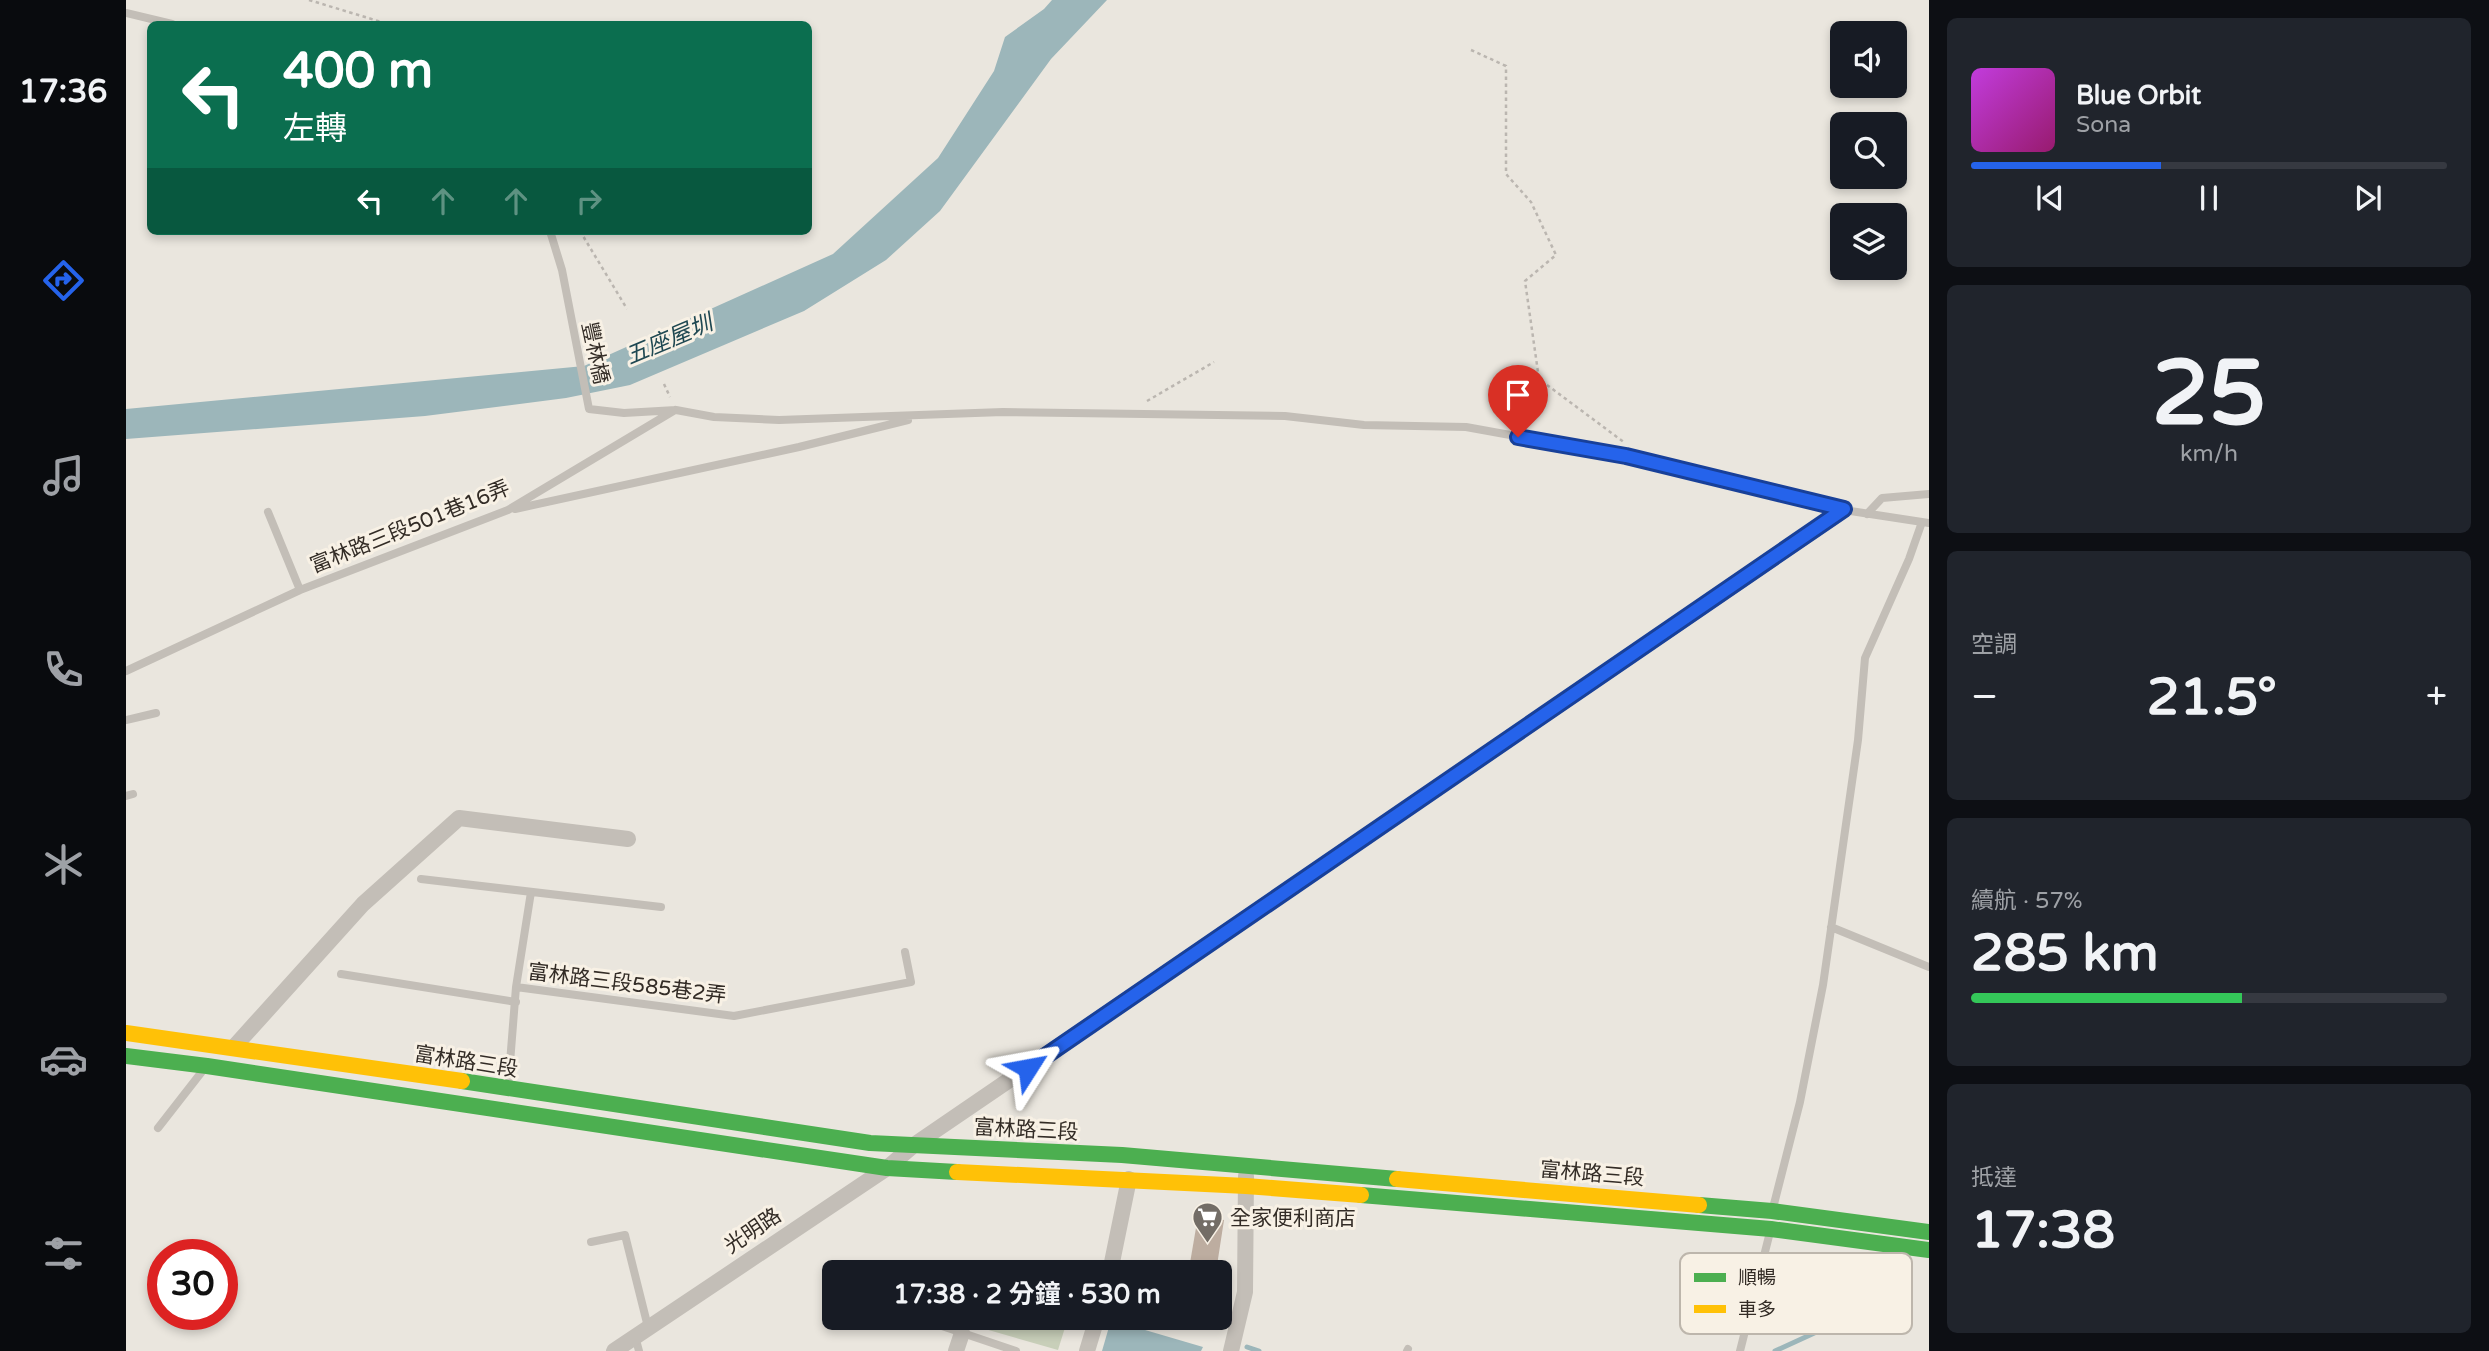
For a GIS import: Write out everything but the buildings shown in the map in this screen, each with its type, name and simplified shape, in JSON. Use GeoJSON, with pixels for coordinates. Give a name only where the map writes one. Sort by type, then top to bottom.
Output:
{"type":"FeatureCollection","features":[{"type":"Feature","properties":{"kind":"main road","name":"富林路三段"},"geometry":{"type":"LineString","coordinates":[[126,1033],[870,1143],[1122,1155],[1772,1211],[1929,1232]]}},
{"type":"Feature","properties":{"kind":"main road","name":"富林路三段"},"geometry":{"type":"LineString","coordinates":[[126,1056],[887,1168],[1246,1186],[1771,1229],[1929,1250]]}},
{"type":"Feature","properties":{"kind":"street","name":"光明路"},"geometry":{"type":"LineString","coordinates":[[614,1351],[641,1338],[887,1168],[914,1145],[1844,509]]}},
{"type":"Feature","properties":{"kind":"street"},"geometry":{"type":"LineString","coordinates":[[234,1047],[363,904],[459,818],[628,839]]}},
{"type":"Feature","properties":{"kind":"street"},"geometry":{"type":"LineString","coordinates":[[1231,1351],[1245,1292],[1245,1166]]}},
{"type":"Feature","properties":{"kind":"street"},"geometry":{"type":"LineString","coordinates":[[1112,1260],[1129,1179]]}},
{"type":"Feature","properties":{"kind":"street"},"geometry":{"type":"LineString","coordinates":[[1087,1351],[1093,1330]]}},
{"type":"Feature","properties":{"kind":"street"},"geometry":{"type":"LineString","coordinates":[[956,1351],[962,1333]]}},
{"type":"Feature","properties":{"kind":"lane"},"geometry":{"type":"LineString","coordinates":[[126,13],[159,21]]}},
{"type":"Feature","properties":{"kind":"lane","name":"豐林橋"},"geometry":{"type":"LineString","coordinates":[[551,235],[562,271],[589,409],[624,413],[676,410]]}},
{"type":"Feature","properties":{"kind":"lane"},"geometry":{"type":"LineString","coordinates":[[676,410],[714,417],[779,420],[1003,412],[1126,413],[1285,416],[1364,425],[1465,427],[1626,456],[1844,509],[1926,522],[1865,658],[1858,740],[1823,985],[1800,1102],[1772,1211],[1765,1253]]}},
{"type":"Feature","properties":{"kind":"lane","name":"富林路三段501巷16弄"},"geometry":{"type":"LineString","coordinates":[[126,671],[300,590],[508,510],[676,410]]}},
{"type":"Feature","properties":{"kind":"lane"},"geometry":{"type":"LineString","coordinates":[[508,510],[799,447],[925,415]]}},
{"type":"Feature","properties":{"kind":"lane"},"geometry":{"type":"LineString","coordinates":[[1867,514],[1882,498],[1929,494]]}},
{"type":"Feature","properties":{"kind":"lane","name":"富林路三段501巷16弄"},"geometry":{"type":"LineString","coordinates":[[268,512],[300,590]]}},
{"type":"Feature","properties":{"kind":"lane"},"geometry":{"type":"LineString","coordinates":[[126,720],[156,713]]}},
{"type":"Feature","properties":{"kind":"lane"},"geometry":{"type":"LineString","coordinates":[[421,880],[661,907]]}},
{"type":"Feature","properties":{"kind":"lane"},"geometry":{"type":"LineString","coordinates":[[503,1111],[508,1090],[516,988],[531,892]]}},
{"type":"Feature","properties":{"kind":"lane"},"geometry":{"type":"LineString","coordinates":[[1831,927],[1929,967]]}},
{"type":"Feature","properties":{"kind":"lane","name":"富林路三段585巷2弄"},"geometry":{"type":"LineString","coordinates":[[516,988],[734,1016],[911,982],[905,952]]}},
{"type":"Feature","properties":{"kind":"lane"},"geometry":{"type":"LineString","coordinates":[[341,974],[516,1002]]}},
{"type":"Feature","properties":{"kind":"lane"},"geometry":{"type":"LineString","coordinates":[[158,1128],[207,1066],[212,1044]]}},
{"type":"Feature","properties":{"kind":"lane"},"geometry":{"type":"LineString","coordinates":[[591,1242],[625,1236],[641,1338]]}},
{"type":"Feature","properties":{"kind":"lane"},"geometry":{"type":"LineString","coordinates":[[953,1330],[1016,1351]]}},
{"type":"Feature","properties":{"kind":"lane"},"geometry":{"type":"LineString","coordinates":[[1740,1351],[1744,1334]]}},
{"type":"Feature","properties":{"kind":"path"},"geometry":{"type":"LineString","coordinates":[[309,0],[378,21]]}},
{"type":"Feature","properties":{"kind":"path"},"geometry":{"type":"LineString","coordinates":[[1471,50],[1506,66],[1506,174],[1531,202],[1556,255],[1525,281],[1539,379],[1631,447]]}},
{"type":"Feature","properties":{"kind":"path"},"geometry":{"type":"LineString","coordinates":[[582,235],[627,309]]}},
{"type":"Feature","properties":{"kind":"path"},"geometry":{"type":"LineString","coordinates":[[1126,413],[1214,362]]}},
{"type":"Feature","properties":{"kind":"green space"},"geometry":{"type":"Polygon","coordinates":[[[989,1330],[1064,1330],[1058,1350],[989,1330]]]}},
{"type":"Feature","properties":{"kind":"water","name":"五座屋圳"},"geometry":{"type":"Polygon","coordinates":[[[1052,0],[1107,0],[1051,59],[940,211],[886,260],[804,311],[630,385],[566,398],[425,416],[126,439],[126,409],[584,366],[833,254],[938,158],[994,71],[1005,37],[1044,9],[1052,0]]]}},
{"type":"Feature","properties":{"kind":"water"},"geometry":{"type":"Polygon","coordinates":[[[1108,1330],[1145,1330],[1203,1347],[1201,1351],[1102,1351],[1108,1330]]]}},
{"type":"Feature","properties":{"kind":"waterway"},"geometry":{"type":"LineString","coordinates":[[1775,1351],[1812,1334]]}},
{"type":"Feature","properties":{"kind":"waterway"},"geometry":{"type":"LineString","coordinates":[[1247,1347],[1259,1351]]}},
{"type":"Feature","properties":{"kind":"traffic: fast"},"geometry":{"type":"LineString","coordinates":[[126,1056],[887,1168],[957,1172]]}},
{"type":"Feature","properties":{"kind":"traffic: fast"},"geometry":{"type":"LineString","coordinates":[[462,1081],[870,1143],[1122,1155],[1397,1179]]}},
{"type":"Feature","properties":{"kind":"traffic: fast"},"geometry":{"type":"LineString","coordinates":[[1361,1195],[1771,1229],[1929,1250]]}},
{"type":"Feature","properties":{"kind":"traffic: fast"},"geometry":{"type":"LineString","coordinates":[[1699,1205],[1772,1211],[1929,1232]]}},
{"type":"Feature","properties":{"kind":"traffic: slow"},"geometry":{"type":"LineString","coordinates":[[126,1033],[462,1081]]}},
{"type":"Feature","properties":{"kind":"traffic: slow"},"geometry":{"type":"LineString","coordinates":[[957,1172],[1246,1186],[1361,1195]]}},
{"type":"Feature","properties":{"kind":"traffic: slow"},"geometry":{"type":"LineString","coordinates":[[1397,1179],[1699,1205]]}},
{"type":"Feature","properties":{"kind":"place","name":"全家便利商店"},"geometry":{"type":"Point","coordinates":[1207,1245]}},
{"type":"Feature","properties":{"kind":"route"},"geometry":{"type":"LineString","coordinates":[[1028,1068],[1844,509],[1626,456],[1518,437]]}}]}
